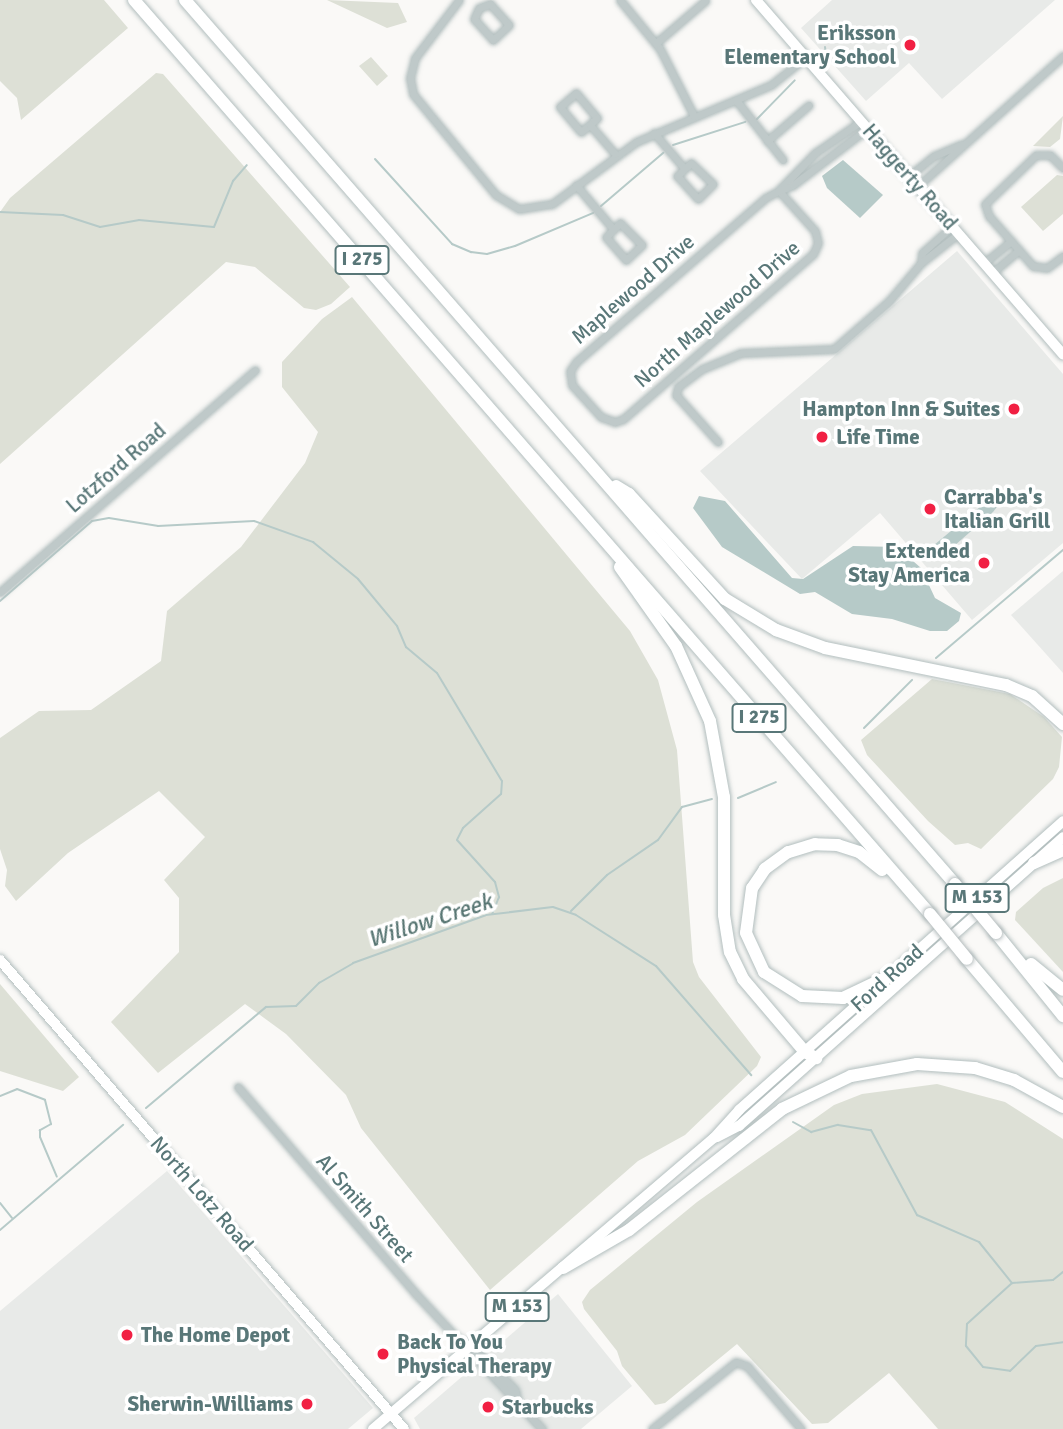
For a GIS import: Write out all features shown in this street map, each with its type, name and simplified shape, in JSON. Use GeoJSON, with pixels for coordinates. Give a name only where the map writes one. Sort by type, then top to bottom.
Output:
{"type":"FeatureCollection","features":[{"type":"Feature","properties":{"kind":"highway","name":"I 275"},"geometry":{"type":"LineString","coordinates":[[134,0],[591,520],[1063,1072]]}},
{"type":"Feature","properties":{"kind":"highway","name":"I 275"},"geometry":{"type":"LineString","coordinates":[[185,0],[955,884],[1063,1016]]}},
{"type":"Feature","properties":{"kind":"highway"},"geometry":{"type":"LineString","coordinates":[[606,481],[629,494],[725,599],[776,630],[818,646],[1006,685],[1032,696],[1063,724]]}},
{"type":"Feature","properties":{"kind":"highway"},"geometry":{"type":"LineString","coordinates":[[591,520],[600,543],[676,646],[702,697],[723,785],[724,915],[730,952],[743,979],[810,1055]]}},
{"type":"Feature","properties":{"kind":"highway"},"geometry":{"type":"LineString","coordinates":[[891,975],[839,999],[812,998],[782,987],[764,972],[749,945],[745,922],[752,888],[765,869],[788,852],[815,844],[838,845],[869,858],[908,897],[926,909]]}},
{"type":"Feature","properties":{"kind":"highway"},"geometry":{"type":"LineString","coordinates":[[1034,863],[1063,850]]}},
{"type":"Feature","properties":{"kind":"highway"},"geometry":{"type":"LineString","coordinates":[[1010,949],[1063,990]]}},
{"type":"Feature","properties":{"kind":"highway"},"geometry":{"type":"LineString","coordinates":[[563,1268],[629,1230],[782,1109],[851,1076],[917,1064],[975,1068],[1014,1080],[1063,1107]]}},
{"type":"Feature","properties":{"kind":"main road","name":"Ford Road"},"geometry":{"type":"LineString","coordinates":[[810,1055],[891,975],[1063,821]]}},
{"type":"Feature","properties":{"kind":"main road","name":"Ford Road"},"geometry":{"type":"LineString","coordinates":[[373,1429],[1063,837]]}},
{"type":"Feature","properties":{"kind":"street"},"geometry":{"type":"LineString","coordinates":[[459,0],[412,65],[411,86],[418,105],[511,206],[528,210],[547,206],[615,155],[654,132],[781,79],[806,57]]}},
{"type":"Feature","properties":{"kind":"street"},"geometry":{"type":"LineString","coordinates":[[472,0],[479,8]]}},
{"type":"Feature","properties":{"kind":"street"},"geometry":{"type":"LineString","coordinates":[[620,0],[656,43],[694,116]]}},
{"type":"Feature","properties":{"kind":"street"},"geometry":{"type":"LineString","coordinates":[[656,43],[705,1]]}},
{"type":"Feature","properties":{"kind":"street","name":"Haggerty Road"},"geometry":{"type":"LineString","coordinates":[[760,2],[1063,355]]}},
{"type":"Feature","properties":{"kind":"street"},"geometry":{"type":"LineString","coordinates":[[492,5],[509,28],[491,38],[474,19],[479,8],[492,5]]}},
{"type":"Feature","properties":{"kind":"street"},"geometry":{"type":"LineString","coordinates":[[918,186],[1063,56]]}},
{"type":"Feature","properties":{"kind":"street"},"geometry":{"type":"LineString","coordinates":[[579,94],[597,116],[590,125],[579,131],[561,106],[579,94]]}},
{"type":"Feature","properties":{"kind":"street"},"geometry":{"type":"LineString","coordinates":[[736,100],[783,160]]}},
{"type":"Feature","properties":{"kind":"street"},"geometry":{"type":"LineString","coordinates":[[767,141],[809,105]]}},
{"type":"Feature","properties":{"kind":"street","name":"Maplewood Drive"},"geometry":{"type":"LineString","coordinates":[[615,422],[601,417],[572,385],[572,366],[765,198],[779,191],[815,153],[864,124]]}},
{"type":"Feature","properties":{"kind":"street"},"geometry":{"type":"LineString","coordinates":[[590,125],[615,155]]}},
{"type":"Feature","properties":{"kind":"street"},"geometry":{"type":"LineString","coordinates":[[654,132],[684,167]]}},
{"type":"Feature","properties":{"kind":"street"},"geometry":{"type":"LineString","coordinates":[[909,176],[934,156],[966,142]]}},
{"type":"Feature","properties":{"kind":"street"},"geometry":{"type":"LineString","coordinates":[[1063,168],[1050,155],[1035,155],[990,194],[986,212],[1019,250],[1041,269],[1063,256]]}},
{"type":"Feature","properties":{"kind":"street"},"geometry":{"type":"LineString","coordinates":[[696,164],[713,188],[695,198],[677,176],[684,167],[696,164]]}},
{"type":"Feature","properties":{"kind":"street"},"geometry":{"type":"LineString","coordinates":[[576,185],[613,229]]}},
{"type":"Feature","properties":{"kind":"street","name":"North Maplewood Drive"},"geometry":{"type":"LineString","coordinates":[[615,422],[813,254],[818,243],[814,231],[779,191]]}},
{"type":"Feature","properties":{"kind":"street"},"geometry":{"type":"LineString","coordinates":[[623,223],[642,245],[629,259],[624,260],[607,240],[613,229],[623,223]]}},
{"type":"Feature","properties":{"kind":"street"},"geometry":{"type":"LineString","coordinates":[[718,442],[676,395],[678,387],[709,365],[741,353],[834,349],[889,301],[921,263],[922,253],[956,229]]}},
{"type":"Feature","properties":{"kind":"street"},"geometry":{"type":"LineString","coordinates":[[984,263],[1011,240]]}},
{"type":"Feature","properties":{"kind":"street"},"geometry":{"type":"LineString","coordinates":[[993,272],[1019,250]]}},
{"type":"Feature","properties":{"kind":"street","name":"Lotzford Road"},"geometry":{"type":"LineString","coordinates":[[0,592],[255,370]]}},
{"type":"Feature","properties":{"kind":"street","name":"North Lotz Road"},"geometry":{"type":"LineString","coordinates":[[0,960],[404,1429]]}},
{"type":"Feature","properties":{"kind":"street","name":"Al Smith Street"},"geometry":{"type":"LineString","coordinates":[[238,1087],[415,1293],[457,1338],[472,1346],[515,1390],[516,1400],[542,1429]]}},
{"type":"Feature","properties":{"kind":"street"},"geometry":{"type":"LineString","coordinates":[[652,1429],[736,1362],[747,1366],[801,1429]]}},
{"type":"Feature","properties":{"kind":"shaded area"},"geometry":{"type":"Polygon","coordinates":[[[0,0],[104,0],[128,28],[21,120],[17,98],[0,81],[0,0]]]}},
{"type":"Feature","properties":{"kind":"shaded area"},"geometry":{"type":"Polygon","coordinates":[[[327,0],[398,3],[407,22],[387,28],[327,0]]]}},
{"type":"Feature","properties":{"kind":"shaded area","name":"Eriksson Elementary School"},"geometry":{"type":"Polygon","coordinates":[[[832,0],[1055,0],[942,99],[909,63],[866,101],[801,28],[832,0]]]}},
{"type":"Feature","properties":{"kind":"shaded area"},"geometry":{"type":"Polygon","coordinates":[[[371,57],[388,76],[377,86],[359,66],[371,57]]]}},
{"type":"Feature","properties":{"kind":"shaded area"},"geometry":{"type":"Polygon","coordinates":[[[156,73],[163,74],[350,287],[331,304],[316,310],[304,308],[255,267],[226,262],[0,464],[0,212],[10,198],[156,73]]]}},
{"type":"Feature","properties":{"kind":"shaded area"},"geometry":{"type":"Polygon","coordinates":[[[1063,116],[1060,139],[1050,147],[1033,146],[1063,116]]]}},
{"type":"Feature","properties":{"kind":"shaded area"},"geometry":{"type":"Polygon","coordinates":[[[843,160],[883,195],[860,218],[827,188],[822,176],[843,160]]]}},
{"type":"Feature","properties":{"kind":"shaded area"},"geometry":{"type":"Polygon","coordinates":[[[1057,175],[1063,176],[1063,214],[1043,231],[1021,207],[1057,175]]]}},
{"type":"Feature","properties":{"kind":"shaded area"},"geometry":{"type":"Polygon","coordinates":[[[957,251],[1063,374],[1063,543],[972,620],[880,513],[802,579],[700,471],[957,251]]]}},
{"type":"Feature","properties":{"kind":"shaded area"},"geometry":{"type":"Polygon","coordinates":[[[352,297],[630,631],[658,680],[677,750],[693,962],[699,977],[761,1057],[757,1066],[685,1135],[638,1161],[490,1290],[361,1128],[346,1095],[286,1034],[245,1004],[158,1073],[111,1022],[179,952],[179,898],[164,880],[205,837],[159,791],[68,853],[16,901],[5,886],[7,870],[0,849],[0,738],[39,711],[91,710],[161,661],[167,611],[241,547],[305,463],[318,432],[282,387],[282,362],[322,319],[352,297]]]}},
{"type":"Feature","properties":{"kind":"shaded area"},"geometry":{"type":"Polygon","coordinates":[[[998,492],[1004,498],[993,512],[938,560],[928,560],[928,550],[998,492]]]}},
{"type":"Feature","properties":{"kind":"shaded area"},"geometry":{"type":"Polygon","coordinates":[[[699,496],[725,501],[792,578],[803,579],[853,546],[897,547],[921,568],[935,598],[961,613],[959,621],[947,631],[930,631],[892,619],[852,614],[815,592],[800,594],[722,547],[693,508],[699,496]]]}},
{"type":"Feature","properties":{"kind":"shaded area"},"geometry":{"type":"Polygon","coordinates":[[[1063,571],[1063,673],[1011,615],[1063,571]]]}},
{"type":"Feature","properties":{"kind":"shaded area"},"geometry":{"type":"Polygon","coordinates":[[[932,679],[1010,694],[1044,717],[1062,737],[1059,767],[1053,779],[981,849],[968,843],[955,845],[928,821],[867,755],[861,740],[932,679]]]}},
{"type":"Feature","properties":{"kind":"shaded area"},"geometry":{"type":"Polygon","coordinates":[[[1063,878],[1063,972],[1015,920],[1016,912],[1043,888],[1063,878]]]}},
{"type":"Feature","properties":{"kind":"shaded area"},"geometry":{"type":"Polygon","coordinates":[[[0,984],[79,1077],[63,1091],[0,1071],[0,984]]]}},
{"type":"Feature","properties":{"kind":"shaded area"},"geometry":{"type":"Polygon","coordinates":[[[937,1084],[1005,1102],[1063,1139],[1063,1429],[938,1429],[889,1373],[828,1423],[812,1424],[737,1344],[665,1403],[655,1405],[622,1366],[617,1351],[584,1309],[582,1302],[590,1290],[697,1202],[834,1105],[862,1094],[937,1084]]]}},
{"type":"Feature","properties":{"kind":"shaded area"},"geometry":{"type":"Polygon","coordinates":[[[167,1171],[373,1408],[348,1429],[0,1429],[0,1311],[167,1171]]]}},
{"type":"Feature","properties":{"kind":"shaded area"},"geometry":{"type":"Polygon","coordinates":[[[558,1294],[632,1386],[581,1429],[420,1429],[414,1418],[558,1294]]]}},
{"type":"Feature","properties":{"kind":"waterway"},"geometry":{"type":"LineString","coordinates":[[825,47],[826,54]]}},
{"type":"Feature","properties":{"kind":"waterway"},"geometry":{"type":"LineString","coordinates":[[757,119],[795,80]]}},
{"type":"Feature","properties":{"kind":"waterway"},"geometry":{"type":"LineString","coordinates":[[673,145],[745,122]]}},
{"type":"Feature","properties":{"kind":"waterway"},"geometry":{"type":"LineString","coordinates":[[601,206],[663,153]]}},
{"type":"Feature","properties":{"kind":"waterway"},"geometry":{"type":"LineString","coordinates":[[375,159],[452,244],[471,252],[487,254],[515,246],[593,213]]}},
{"type":"Feature","properties":{"kind":"waterway"},"geometry":{"type":"LineString","coordinates":[[0,212],[63,215],[100,227],[139,220],[214,227],[233,181],[247,165]]}},
{"type":"Feature","properties":{"kind":"waterway"},"geometry":{"type":"LineString","coordinates":[[0,601],[92,521],[109,518],[158,526],[254,521],[313,542],[358,579],[397,626],[406,647],[437,673],[502,781],[501,794],[463,828],[457,840],[495,882],[499,897],[492,914]]}},
{"type":"Feature","properties":{"kind":"waterway"},"geometry":{"type":"LineString","coordinates":[[936,658],[1063,550]]}},
{"type":"Feature","properties":{"kind":"waterway"},"geometry":{"type":"LineString","coordinates":[[864,728],[912,680]]}},
{"type":"Feature","properties":{"kind":"waterway"},"geometry":{"type":"LineString","coordinates":[[738,798],[776,782]]}},
{"type":"Feature","properties":{"kind":"waterway"},"geometry":{"type":"LineString","coordinates":[[571,911],[607,875],[658,840],[682,807],[712,799]]}},
{"type":"Feature","properties":{"kind":"waterway","name":"Willow Creek"},"geometry":{"type":"LineString","coordinates":[[146,1108],[266,1007],[296,1006],[319,983],[353,963],[486,915],[553,907],[576,915],[656,966],[751,1075]]}},
{"type":"Feature","properties":{"kind":"waterway"},"geometry":{"type":"LineString","coordinates":[[0,1096],[17,1089],[45,1100],[51,1124],[40,1130],[40,1137],[57,1177]]}},
{"type":"Feature","properties":{"kind":"waterway","name":"Willow Creek"},"geometry":{"type":"LineString","coordinates":[[793,1122],[811,1132],[838,1125],[871,1130],[917,1215],[979,1242],[1012,1283],[1053,1280],[1063,1272]]}},
{"type":"Feature","properties":{"kind":"waterway","name":"Willow Creek"},"geometry":{"type":"LineString","coordinates":[[0,1230],[123,1125]]}},
{"type":"Feature","properties":{"kind":"waterway"},"geometry":{"type":"LineString","coordinates":[[0,1203],[12,1218]]}},
{"type":"Feature","properties":{"kind":"waterway"},"geometry":{"type":"LineString","coordinates":[[1012,1283],[967,1324],[966,1346],[983,1367],[1010,1371],[1036,1346],[1063,1342]]}},
{"type":"Feature","properties":{"kind":"place","name":"Eriksson Elementary School"},"geometry":{"type":"Point","coordinates":[910,45]}},
{"type":"Feature","properties":{"kind":"place","name":"Hampton Inn & Suites"},"geometry":{"type":"Point","coordinates":[1014,409]}},
{"type":"Feature","properties":{"kind":"place","name":"Life Time"},"geometry":{"type":"Point","coordinates":[822,437]}},
{"type":"Feature","properties":{"kind":"place","name":"Carrabba's Italian Grill"},"geometry":{"type":"Point","coordinates":[930,509]}},
{"type":"Feature","properties":{"kind":"place","name":"Extended Stay America"},"geometry":{"type":"Point","coordinates":[984,563]}},
{"type":"Feature","properties":{"kind":"place","name":"The Home Depot"},"geometry":{"type":"Point","coordinates":[127,1335]}},
{"type":"Feature","properties":{"kind":"place","name":"Back To You Physical Therapy"},"geometry":{"type":"Point","coordinates":[383,1354]}},
{"type":"Feature","properties":{"kind":"place","name":"Sherwin-Williams"},"geometry":{"type":"Point","coordinates":[307,1404]}},
{"type":"Feature","properties":{"kind":"place","name":"Starbucks"},"geometry":{"type":"Point","coordinates":[488,1407]}}]}
